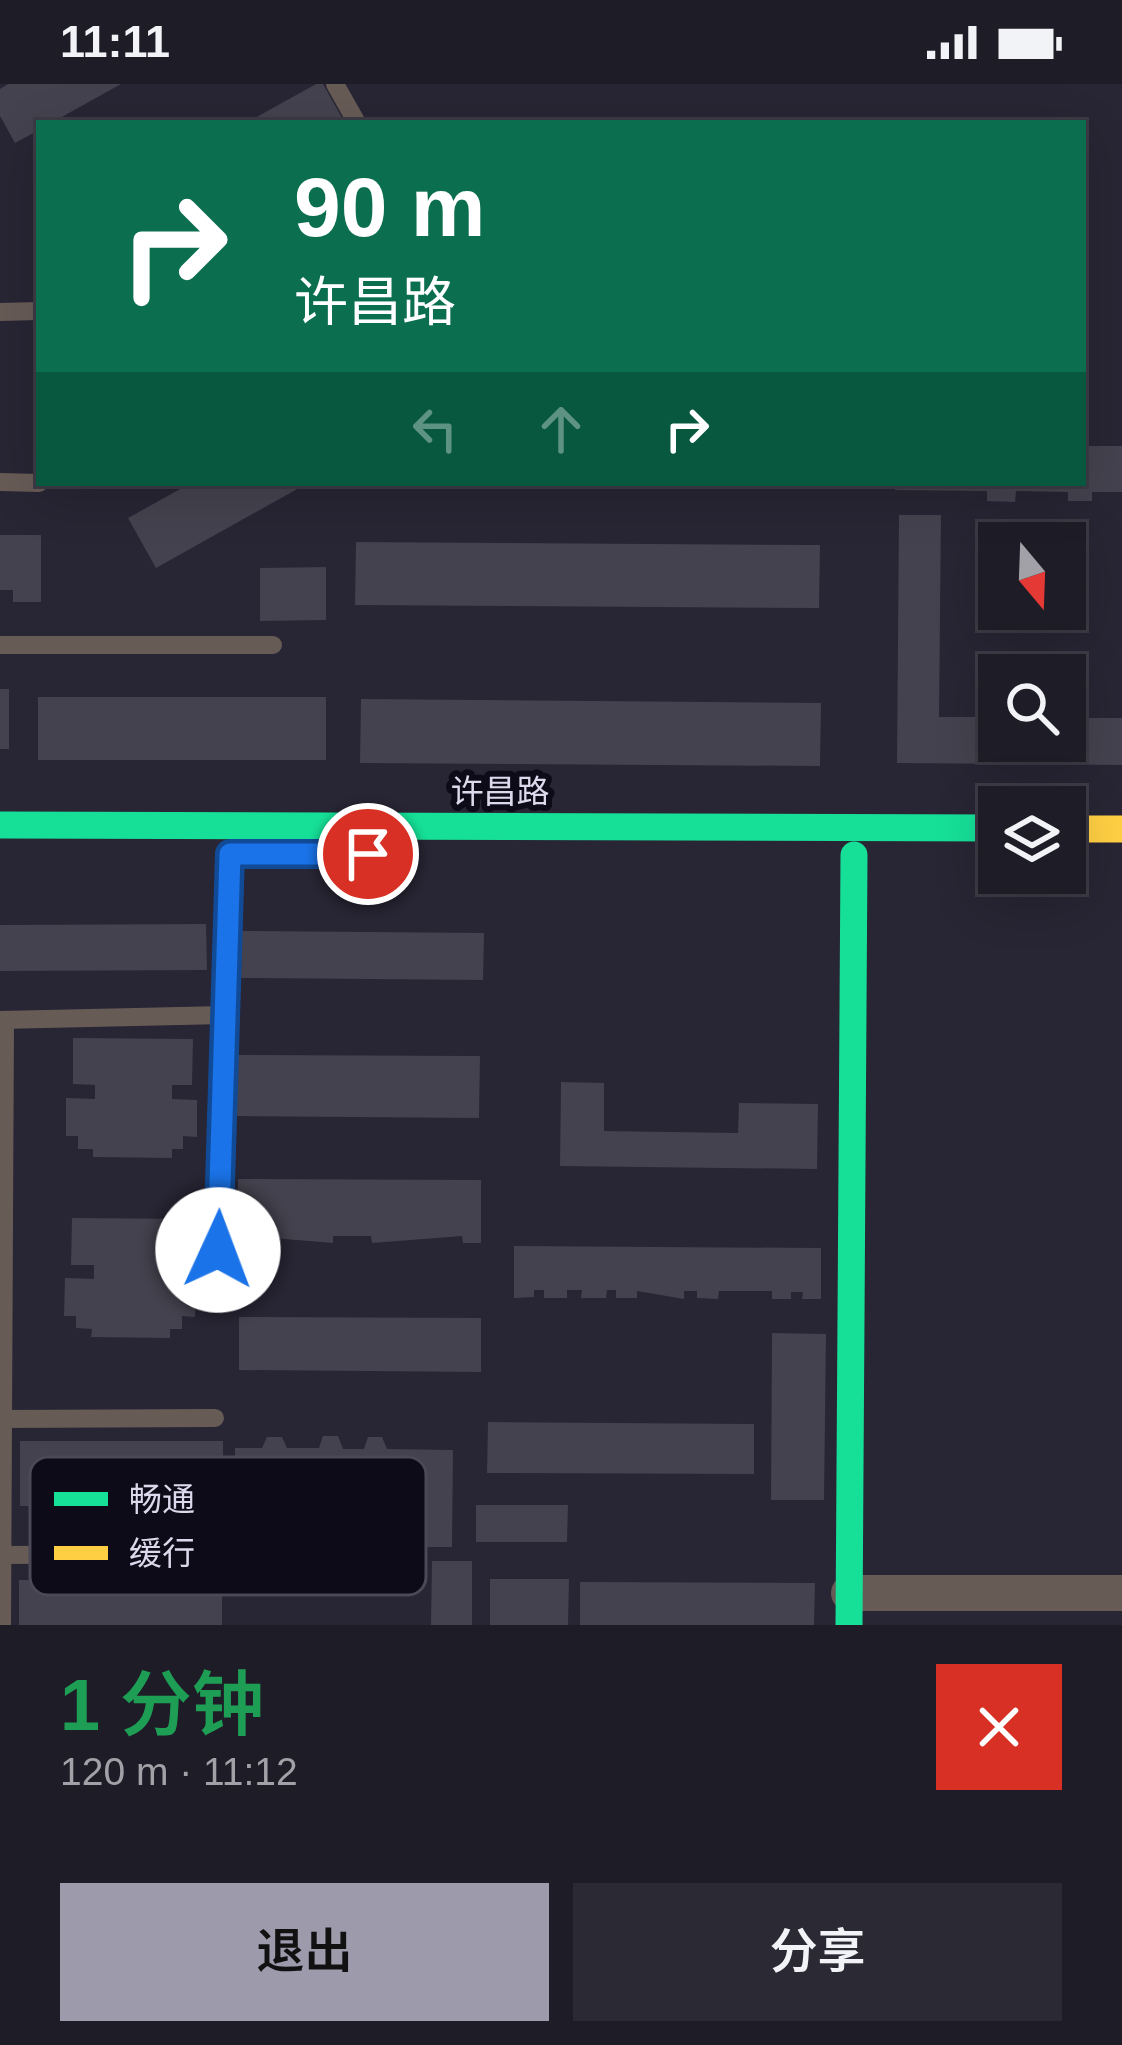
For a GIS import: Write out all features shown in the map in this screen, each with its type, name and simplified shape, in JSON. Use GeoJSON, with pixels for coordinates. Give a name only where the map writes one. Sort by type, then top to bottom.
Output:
{"type":"FeatureCollection","features":[{"type":"Feature","properties":{"kind":"street","name":"许昌路"},"geometry":{"type":"LineString","coordinates":[[0,825],[978,828]]}},
{"type":"Feature","properties":{"kind":"street"},"geometry":{"type":"LineString","coordinates":[[1086,829],[1122,829]]}},
{"type":"Feature","properties":{"kind":"street","name":"许昌路"},"geometry":{"type":"LineString","coordinates":[[0,853],[978,855]]}},
{"type":"Feature","properties":{"kind":"street"},"geometry":{"type":"LineString","coordinates":[[854,855],[849,1609],[1122,1593]]}},
{"type":"Feature","properties":{"kind":"street"},"geometry":{"type":"LineString","coordinates":[[1086,855],[1122,855]]}},
{"type":"Feature","properties":{"kind":"lane"},"geometry":{"type":"LineString","coordinates":[[335,84],[355,120]]}},
{"type":"Feature","properties":{"kind":"lane"},"geometry":{"type":"LineString","coordinates":[[0,313],[36,311]]}},
{"type":"Feature","properties":{"kind":"lane"},"geometry":{"type":"LineString","coordinates":[[0,482],[36,482]]}},
{"type":"Feature","properties":{"kind":"lane"},"geometry":{"type":"LineString","coordinates":[[0,645],[273,644]]}},
{"type":"Feature","properties":{"kind":"lane"},"geometry":{"type":"LineString","coordinates":[[217,1297],[230,854]]}},
{"type":"Feature","properties":{"kind":"lane"},"geometry":{"type":"LineString","coordinates":[[2,1625],[2,1020],[225,1015]]}},
{"type":"Feature","properties":{"kind":"lane"},"geometry":{"type":"LineString","coordinates":[[1,1419],[215,1418]]}},
{"type":"Feature","properties":{"kind":"building"},"geometry":{"type":"Polygon","coordinates":[[[8,84],[121,84],[56,120],[36,120],[36,132],[15,143],[0,116],[0,89],[8,84]]]}},
{"type":"Feature","properties":{"kind":"building"},"geometry":{"type":"Polygon","coordinates":[[[323,84],[343,120],[251,120],[323,84]]]}},
{"type":"Feature","properties":{"kind":"building"},"geometry":{"type":"Polygon","coordinates":[[[1086,446],[1122,446],[1122,492],[1092,492],[1092,501],[1068,501],[1068,492],[1016,491],[1015,502],[987,501],[987,491],[895,490],[895,486],[1086,486],[1086,446]]]}},
{"type":"Feature","properties":{"kind":"building"},"geometry":{"type":"Polygon","coordinates":[[[186,486],[303,486],[156,568],[128,518],[186,486]]]}},
{"type":"Feature","properties":{"kind":"building"},"geometry":{"type":"Polygon","coordinates":[[[899,515],[941,515],[939,717],[978,717],[978,762],[1086,762],[1086,718],[1122,718],[1122,765],[897,763],[899,515]]]}},
{"type":"Feature","properties":{"kind":"building"},"geometry":{"type":"Polygon","coordinates":[[[0,535],[41,535],[41,602],[13,602],[13,590],[0,590],[0,535]]]}},
{"type":"Feature","properties":{"kind":"building"},"geometry":{"type":"Polygon","coordinates":[[[356,542],[820,545],[819,608],[355,605],[356,542]]]}},
{"type":"Feature","properties":{"kind":"building"},"geometry":{"type":"Polygon","coordinates":[[[326,567],[326,620],[260,621],[260,568],[326,567]]]}},
{"type":"Feature","properties":{"kind":"building"},"geometry":{"type":"Polygon","coordinates":[[[0,689],[9,689],[9,749],[0,749],[0,689]]]}},
{"type":"Feature","properties":{"kind":"building"},"geometry":{"type":"Polygon","coordinates":[[[38,697],[326,697],[326,760],[38,760],[38,697]]]}},
{"type":"Feature","properties":{"kind":"building"},"geometry":{"type":"Polygon","coordinates":[[[361,699],[821,703],[820,766],[360,763],[361,699]]]}},
{"type":"Feature","properties":{"kind":"building"},"geometry":{"type":"Polygon","coordinates":[[[206,924],[207,970],[0,971],[0,925],[206,924]]]}},
{"type":"Feature","properties":{"kind":"building"},"geometry":{"type":"Polygon","coordinates":[[[242,931],[484,933],[483,980],[241,978],[242,931]]]}},
{"type":"Feature","properties":{"kind":"building"},"geometry":{"type":"Polygon","coordinates":[[[73,1038],[193,1039],[192,1085],[172,1085],[172,1099],[197,1100],[197,1137],[183,1136],[183,1149],[172,1149],[172,1158],[93,1157],[93,1149],[78,1149],[78,1136],[66,1136],[66,1098],[95,1099],[95,1085],[73,1084],[73,1038]]]}},
{"type":"Feature","properties":{"kind":"building"},"geometry":{"type":"Polygon","coordinates":[[[237,1055],[480,1056],[479,1118],[237,1116],[237,1055]]]}},
{"type":"Feature","properties":{"kind":"building"},"geometry":{"type":"Polygon","coordinates":[[[561,1082],[604,1083],[604,1131],[738,1133],[739,1103],[818,1104],[817,1169],[560,1166],[561,1082]]]}},
{"type":"Feature","properties":{"kind":"building"},"geometry":{"type":"Polygon","coordinates":[[[238,1179],[481,1180],[481,1243],[463,1243],[462,1236],[372,1243],[371,1236],[333,1236],[333,1243],[237,1235],[238,1179]]]}},
{"type":"Feature","properties":{"kind":"building"},"geometry":{"type":"Polygon","coordinates":[[[72,1218],[191,1219],[191,1265],[170,1265],[170,1279],[196,1279],[195,1317],[182,1316],[182,1329],[170,1329],[170,1338],[91,1337],[92,1329],[76,1328],[76,1316],[64,1316],[65,1278],[94,1279],[94,1265],[71,1265],[72,1218]]]}},
{"type":"Feature","properties":{"kind":"building"},"geometry":{"type":"Polygon","coordinates":[[[514,1246],[821,1248],[821,1299],[802,1299],[803,1292],[791,1292],[791,1299],[772,1299],[772,1291],[719,1291],[718,1299],[697,1298],[697,1291],[684,1291],[684,1299],[637,1291],[637,1298],[616,1298],[616,1290],[607,1290],[606,1298],[581,1298],[582,1290],[567,1290],[567,1298],[544,1298],[544,1290],[534,1290],[534,1297],[514,1298],[514,1246]]]}},
{"type":"Feature","properties":{"kind":"building"},"geometry":{"type":"Polygon","coordinates":[[[239,1317],[481,1318],[481,1372],[239,1370],[239,1317]]]}},
{"type":"Feature","properties":{"kind":"building"},"geometry":{"type":"Polygon","coordinates":[[[772,1333],[826,1334],[824,1500],[771,1500],[772,1333]]]}},
{"type":"Feature","properties":{"kind":"building"},"geometry":{"type":"Polygon","coordinates":[[[488,1422],[754,1424],[754,1474],[487,1473],[488,1422]]]}},
{"type":"Feature","properties":{"kind":"building"},"geometry":{"type":"Polygon","coordinates":[[[323,1436],[338,1436],[343,1449],[364,1449],[368,1437],[382,1437],[387,1449],[453,1450],[452,1547],[426,1547],[426,1457],[235,1457],[235,1448],[262,1448],[267,1437],[282,1437],[287,1448],[319,1448],[323,1436]]]}},
{"type":"Feature","properties":{"kind":"building"},"geometry":{"type":"Polygon","coordinates":[[[20,1441],[223,1441],[223,1457],[30,1457],[30,1506],[20,1506],[20,1441]]]}},
{"type":"Feature","properties":{"kind":"building"},"geometry":{"type":"Polygon","coordinates":[[[476,1505],[568,1505],[567,1542],[476,1542],[476,1505]]]}},
{"type":"Feature","properties":{"kind":"building"},"geometry":{"type":"Polygon","coordinates":[[[432,1561],[472,1561],[472,1625],[431,1625],[432,1561]]]}},
{"type":"Feature","properties":{"kind":"building"},"geometry":{"type":"Polygon","coordinates":[[[490,1579],[569,1579],[568,1625],[490,1625],[490,1579]]]}},
{"type":"Feature","properties":{"kind":"building"},"geometry":{"type":"Polygon","coordinates":[[[19,1580],[30,1580],[30,1595],[222,1595],[222,1625],[19,1625],[19,1580]]]}},
{"type":"Feature","properties":{"kind":"building"},"geometry":{"type":"Polygon","coordinates":[[[580,1582],[815,1583],[814,1625],[580,1625],[580,1582]]]}},
{"type":"Feature","properties":{"kind":"traffic: fast"},"geometry":{"type":"LineString","coordinates":[[0,825],[978,828]]}},
{"type":"Feature","properties":{"kind":"traffic: fast"},"geometry":{"type":"LineString","coordinates":[[849,1625],[854,855]]}},
{"type":"Feature","properties":{"kind":"traffic: slow"},"geometry":{"type":"LineString","coordinates":[[1086,829],[1122,829]]}},
{"type":"Feature","properties":{"kind":"route"},"geometry":{"type":"LineString","coordinates":[[218,1250],[230,854],[368,854]]}}]}
